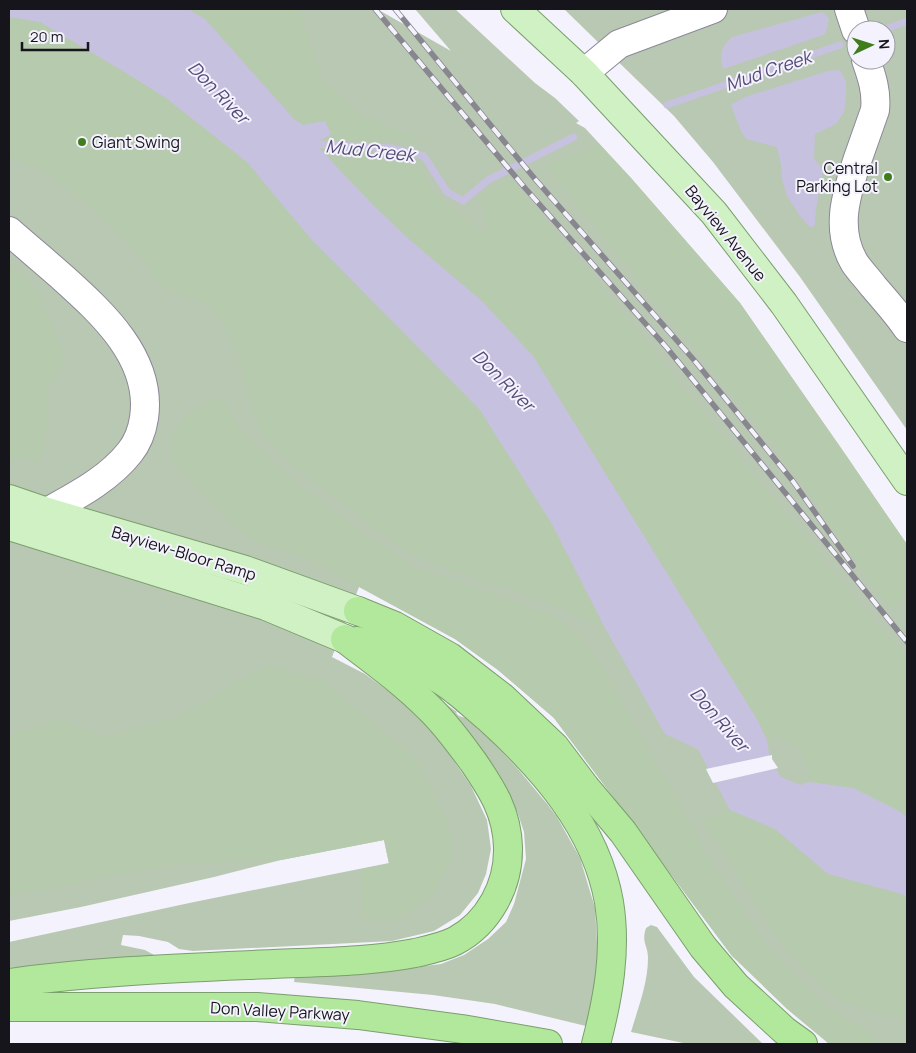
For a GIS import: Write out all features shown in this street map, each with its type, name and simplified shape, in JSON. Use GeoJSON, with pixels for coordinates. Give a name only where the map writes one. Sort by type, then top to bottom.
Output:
{"type":"FeatureCollection","features":[{"type":"Feature","properties":{"kind":"highway"},"geometry":{"type":"LineString","coordinates":[[358,611],[395,626],[450,657],[502,697],[555,747],[623,832],[702,947],[736,986],[785,1031],[803,1044]]}},
{"type":"Feature","properties":{"kind":"highway"},"geometry":{"type":"LineString","coordinates":[[9,983],[131,970],[355,960],[398,956],[429,950],[455,941],[478,925],[496,900],[508,860],[505,822],[501,808],[486,781],[462,746],[431,709],[394,676],[345,639]]}},
{"type":"Feature","properties":{"kind":"highway"},"geometry":{"type":"LineString","coordinates":[[345,639],[383,645],[406,657],[456,691],[498,727],[530,759],[559,793],[585,835],[599,865],[609,902],[612,937],[611,973],[596,1044]]}},
{"type":"Feature","properties":{"kind":"highway"},"geometry":{"type":"LineString","coordinates":[[586,788],[623,883],[628,916],[629,963],[625,1002],[615,1044]]}},
{"type":"Feature","properties":{"kind":"highway","name":"Don Valley Parkway"},"geometry":{"type":"LineString","coordinates":[[9,1007],[257,1006],[358,1015],[443,1026],[548,1044]]}},
{"type":"Feature","properties":{"kind":"main road","name":"Bayview Avenue"},"geometry":{"type":"LineString","coordinates":[[515,9],[584,72],[714,214],[784,304],[907,481]]}},
{"type":"Feature","properties":{"kind":"main road","name":"Bayview-Bloor Ramp"},"geometry":{"type":"LineString","coordinates":[[9,499],[47,512],[245,570],[358,611]]}},
{"type":"Feature","properties":{"kind":"main road","name":"Bayview-Bloor Ramp"},"geometry":{"type":"LineString","coordinates":[[9,526],[266,606],[345,639]]}},
{"type":"Feature","properties":{"kind":"lane"},"geometry":{"type":"LineString","coordinates":[[584,72],[619,44],[713,9]]}},
{"type":"Feature","properties":{"kind":"lane"},"geometry":{"type":"LineString","coordinates":[[869,70],[875,89],[875,110],[850,182],[843,222],[844,234],[855,263],[907,328]]}},
{"type":"Feature","properties":{"kind":"lane"},"geometry":{"type":"LineString","coordinates":[[9,232],[84,296],[118,333],[130,351],[145,396],[143,427],[139,439],[124,460],[96,483],[47,512]]}},
{"type":"Feature","properties":{"kind":"green space"},"geometry":{"type":"Polygon","coordinates":[[[9,9],[377,9],[451,51],[415,9],[455,9],[579,121],[576,123],[585,128],[631,178],[740,303],[907,545],[907,1044],[835,1044],[732,956],[554,718],[498,670],[455,639],[359,587],[332,657],[365,674],[410,707],[441,742],[471,786],[487,820],[491,849],[486,874],[478,893],[460,915],[434,931],[392,941],[193,951],[179,949],[168,942],[123,935],[121,945],[145,950],[156,956],[9,968],[9,942],[194,902],[389,863],[384,840],[281,860],[81,907],[9,921],[9,9]]]}},
{"type":"Feature","properties":{"kind":"green space"},"geometry":{"type":"Polygon","coordinates":[[[188,9],[298,9],[322,81],[363,116],[430,144],[384,138],[358,141],[336,140],[325,121],[303,125],[287,112],[205,19],[188,9]]]}},
{"type":"Feature","properties":{"kind":"green space"},"geometry":{"type":"Polygon","coordinates":[[[564,9],[907,9],[907,430],[800,277],[713,162],[674,116],[564,9]]]}},
{"type":"Feature","properties":{"kind":"green space"},"geometry":{"type":"Polygon","coordinates":[[[9,17],[40,22],[123,71],[166,98],[247,162],[311,239],[480,410],[552,524],[604,626],[551,603],[450,570],[405,550],[290,462],[260,432],[232,339],[209,305],[163,287],[128,243],[83,200],[39,168],[9,156],[9,17]]]}},
{"type":"Feature","properties":{"kind":"green space"},"geometry":{"type":"Polygon","coordinates":[[[599,144],[740,303],[907,544],[907,593],[891,609],[850,554],[807,489],[754,421],[545,166],[599,144]]]}},
{"type":"Feature","properties":{"kind":"green space"},"geometry":{"type":"Polygon","coordinates":[[[364,154],[421,167],[434,194],[486,235],[486,220],[479,196],[511,180],[634,327],[907,660],[907,811],[901,812],[853,788],[810,782],[808,766],[799,747],[780,737],[767,740],[758,721],[608,478],[482,301],[411,241],[328,159],[364,154]]]}},
{"type":"Feature","properties":{"kind":"green space"},"geometry":{"type":"Polygon","coordinates":[[[9,264],[36,288],[64,355],[56,379],[45,389],[50,416],[40,461],[9,458],[9,264]]]}},
{"type":"Feature","properties":{"kind":"green space"},"geometry":{"type":"Polygon","coordinates":[[[222,397],[242,432],[284,473],[367,536],[413,567],[547,614],[572,628],[594,654],[706,854],[753,926],[781,962],[814,996],[839,1014],[871,1032],[873,1044],[829,1044],[787,1009],[732,956],[554,718],[498,670],[455,639],[314,562],[246,537],[171,460],[173,435],[189,411],[222,397]]]}},
{"type":"Feature","properties":{"kind":"green space"},"geometry":{"type":"Polygon","coordinates":[[[267,665],[322,681],[417,760],[449,826],[452,856],[432,896],[391,922],[363,918],[361,869],[389,864],[384,840],[281,860],[173,864],[9,896],[9,736],[60,719],[104,738],[178,717],[267,665]]]}},
{"type":"Feature","properties":{"kind":"green space"},"geometry":{"type":"Polygon","coordinates":[[[443,702],[457,712],[459,716],[466,718],[491,740],[518,769],[557,817],[580,858],[595,908],[598,960],[590,1027],[495,1004],[433,995],[294,982],[295,975],[392,970],[441,964],[464,955],[488,939],[506,922],[514,904],[526,859],[524,832],[517,811],[476,741],[458,721],[440,706],[443,702]]]}},
{"type":"Feature","properties":{"kind":"green space"},"geometry":{"type":"Polygon","coordinates":[[[730,810],[775,829],[828,874],[902,894],[907,898],[907,1019],[843,1002],[811,976],[785,948],[703,820],[730,810]]]}},
{"type":"Feature","properties":{"kind":"green space"},"geometry":{"type":"Polygon","coordinates":[[[651,925],[657,927],[694,977],[763,1044],[688,1044],[631,1032],[648,967],[648,954],[644,937],[646,928],[651,925]]]}},
{"type":"Feature","properties":{"kind":"water","name":"Don River"},"geometry":{"type":"Polygon","coordinates":[[[9,9],[188,9],[205,19],[294,119],[303,125],[325,121],[331,134],[315,144],[373,205],[411,241],[482,301],[533,356],[758,721],[767,740],[770,760],[781,777],[800,785],[810,782],[853,788],[901,812],[907,817],[907,898],[902,894],[828,874],[775,829],[730,810],[698,749],[665,734],[604,626],[552,524],[480,410],[311,239],[247,162],[166,98],[40,22],[9,17],[9,9]]]}},
{"type":"Feature","properties":{"kind":"water"},"geometry":{"type":"Polygon","coordinates":[[[822,12],[829,18],[826,32],[823,35],[723,69],[722,52],[732,37],[822,12]]]}},
{"type":"Feature","properties":{"kind":"water"},"geometry":{"type":"Polygon","coordinates":[[[840,70],[846,82],[844,112],[836,124],[815,134],[814,158],[823,170],[815,224],[813,227],[810,227],[787,196],[777,147],[746,139],[731,105],[745,97],[828,71],[840,70]]]}},
{"type":"Feature","properties":{"kind":"pier"},"geometry":{"type":"Polygon","coordinates":[[[772,755],[772,759],[778,768],[713,783],[706,769],[772,755]]]}},
{"type":"Feature","properties":{"kind":"waterway","name":"Mud Creek"},"geometry":{"type":"LineString","coordinates":[[896,25],[907,21]]}},
{"type":"Feature","properties":{"kind":"waterway","name":"Mud Creek"},"geometry":{"type":"LineString","coordinates":[[667,105],[840,45]]}},
{"type":"Feature","properties":{"kind":"waterway","name":"Mud Creek"},"geometry":{"type":"LineString","coordinates":[[305,146],[314,144],[391,148],[424,156],[447,192],[463,201],[488,180],[574,137]]}},
{"type":"Feature","properties":{"kind":"railway"},"geometry":{"type":"LineString","coordinates":[[375,9],[525,188],[667,348],[907,642]]}},
{"type":"Feature","properties":{"kind":"railway"},"geometry":{"type":"LineString","coordinates":[[395,9],[535,179],[694,360],[792,480],[853,566]]}},
{"type":"Feature","properties":{"kind":"place","name":"Giant Swing"},"geometry":{"type":"Point","coordinates":[82,142]}},
{"type":"Feature","properties":{"kind":"place","name":"Central Parking Lot"},"geometry":{"type":"Point","coordinates":[888,177]}}]}
